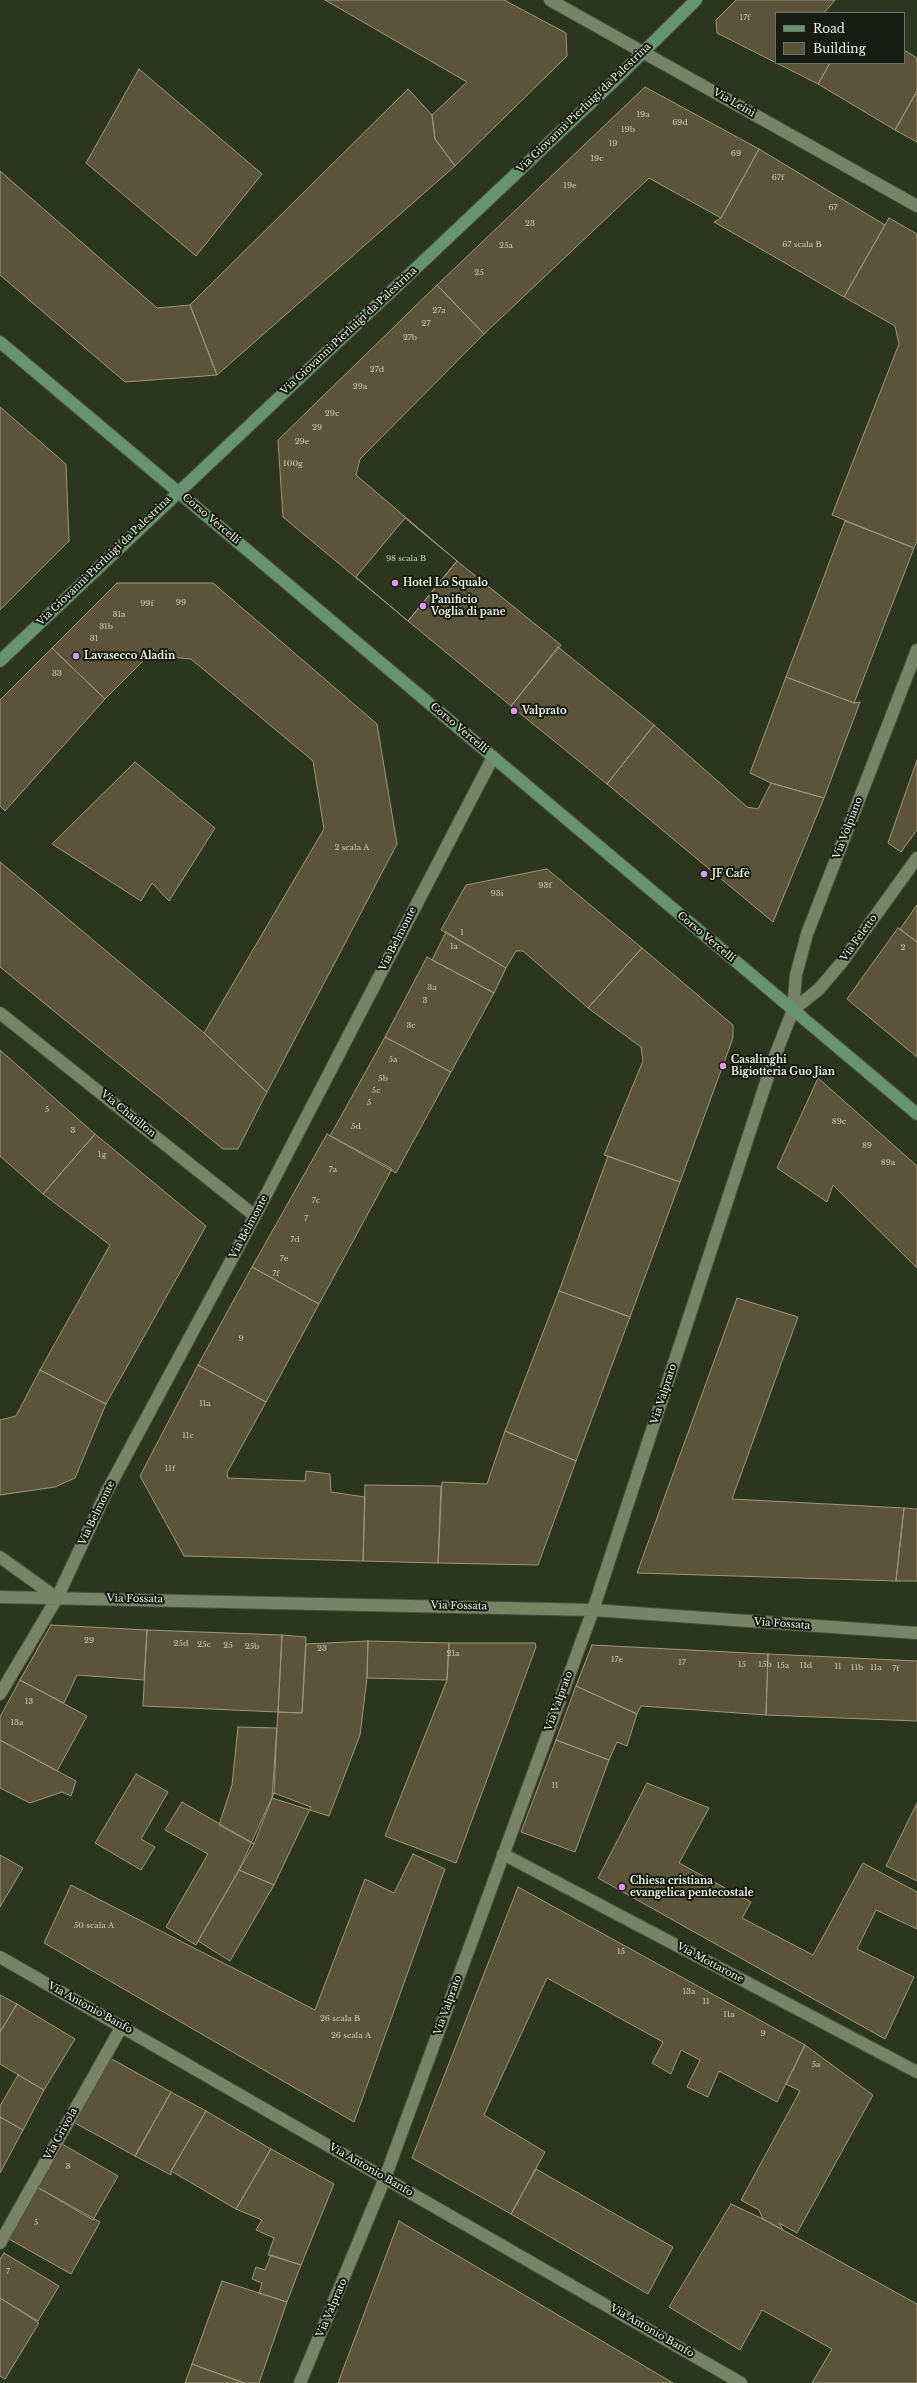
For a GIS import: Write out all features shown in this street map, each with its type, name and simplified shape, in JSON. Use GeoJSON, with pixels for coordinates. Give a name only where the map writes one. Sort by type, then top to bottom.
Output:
{"type":"FeatureCollection","features":[{"type":"Feature","properties":{"kind":"street","name":"Via Leinì"},"geometry":{"type":"LineString","coordinates":[[550,0],[917,206]]}},
{"type":"Feature","properties":{"kind":"street","name":"Via Giovanni Pierluigi da Palestrina"},"geometry":{"type":"LineString","coordinates":[[0,661],[178,491],[644,52],[696,0]]}},
{"type":"Feature","properties":{"kind":"street","name":"Corso Vercelli"},"geometry":{"type":"LineString","coordinates":[[0,342],[917,1114]]}},
{"type":"Feature","properties":{"kind":"street","name":"Via Volpiano"},"geometry":{"type":"LineString","coordinates":[[793,1010],[798,968],[807,934],[917,650]]}},
{"type":"Feature","properties":{"kind":"street","name":"Via Belmonte"},"geometry":{"type":"LineString","coordinates":[[0,1694],[57,1598],[106,1494],[255,1216],[493,758]]}},
{"type":"Feature","properties":{"kind":"street","name":"Via Feletto"},"geometry":{"type":"LineString","coordinates":[[793,1010],[819,989],[842,962],[917,858]]}},
{"type":"Feature","properties":{"kind":"street","name":"Via Valprato"},"geometry":{"type":"LineString","coordinates":[[300,2383],[385,2178],[592,1610],[773,1061],[793,1010]]}},
{"type":"Feature","properties":{"kind":"street","name":"Via Chatillon"},"geometry":{"type":"LineString","coordinates":[[0,1012],[255,1216]]}},
{"type":"Feature","properties":{"kind":"street"},"geometry":{"type":"LineString","coordinates":[[0,1557],[57,1598]]}},
{"type":"Feature","properties":{"kind":"street","name":"Via Fossata"},"geometry":{"type":"LineString","coordinates":[[0,1597],[592,1610],[917,1634]]}},
{"type":"Feature","properties":{"kind":"street","name":"Via Mottarone"},"geometry":{"type":"LineString","coordinates":[[503,1854],[917,2072]]}},
{"type":"Feature","properties":{"kind":"street","name":"Via Antonio Banfo"},"geometry":{"type":"LineString","coordinates":[[0,1957],[742,2383]]}},
{"type":"Feature","properties":{"kind":"street","name":"Via Grivola"},"geometry":{"type":"LineString","coordinates":[[0,2243],[122,2026]]}},
{"type":"Feature","properties":{"kind":"building"},"geometry":{"type":"Polygon","coordinates":[[[325,0],[504,0],[566,33],[567,56],[455,166],[435,139],[432,115],[467,82],[325,0]]]}},
{"type":"Feature","properties":{"kind":"building"},"geometry":{"type":"Polygon","coordinates":[[[736,0],[835,0],[825,12],[775,12],[775,62],[717,33],[716,20],[736,0]]]}},
{"type":"Feature","properties":{"kind":"building"},"geometry":{"type":"Polygon","coordinates":[[[905,51],[917,58],[917,91],[895,130],[818,84],[829,64],[905,64],[905,51]]]}},
{"type":"Feature","properties":{"kind":"building"},"geometry":{"type":"Polygon","coordinates":[[[778,64],[829,64],[818,84],[778,64]]]}},
{"type":"Feature","properties":{"kind":"building"},"geometry":{"type":"Polygon","coordinates":[[[139,69],[262,174],[196,256],[86,163],[139,69]]]}},
{"type":"Feature","properties":{"kind":"building"},"geometry":{"type":"Polygon","coordinates":[[[645,87],[759,149],[721,218],[649,178],[484,334],[437,285],[645,87]]]}},
{"type":"Feature","properties":{"kind":"building"},"geometry":{"type":"Polygon","coordinates":[[[408,89],[432,115],[435,139],[455,166],[217,375],[190,305],[408,89]]]}},
{"type":"Feature","properties":{"kind":"building"},"geometry":{"type":"Polygon","coordinates":[[[917,91],[917,142],[895,130],[917,91]]]}},
{"type":"Feature","properties":{"kind":"building"},"geometry":{"type":"Polygon","coordinates":[[[759,149],[885,225],[844,297],[714,222],[721,218],[759,149]]]}},
{"type":"Feature","properties":{"kind":"building"},"geometry":{"type":"Polygon","coordinates":[[[0,171],[157,308],[190,305],[217,375],[125,382],[0,275],[0,171]]]}},
{"type":"Feature","properties":{"kind":"building"},"geometry":{"type":"Polygon","coordinates":[[[889,218],[917,234],[917,541],[914,548],[832,515],[899,344],[895,326],[844,297],[889,218]]]}},
{"type":"Feature","properties":{"kind":"building"},"geometry":{"type":"Polygon","coordinates":[[[437,285],[484,334],[360,459],[356,475],[457,561],[408,621],[283,517],[278,440],[437,285]]]}},
{"type":"Feature","properties":{"kind":"building"},"geometry":{"type":"Polygon","coordinates":[[[0,407],[66,464],[69,541],[0,610],[0,407]]]}},
{"type":"Feature","properties":{"kind":"building"},"geometry":{"type":"Polygon","coordinates":[[[405,518],[457,561],[408,621],[356,577],[405,518]]]}},
{"type":"Feature","properties":{"kind":"building"},"geometry":{"type":"Polygon","coordinates":[[[845,521],[914,548],[854,703],[786,677],[845,521]]]}},
{"type":"Feature","properties":{"kind":"building"},"geometry":{"type":"Polygon","coordinates":[[[457,561],[561,645],[511,706],[408,621],[457,561]]]}},
{"type":"Feature","properties":{"kind":"building"},"geometry":{"type":"Polygon","coordinates":[[[117,583],[213,583],[377,724],[397,844],[267,1092],[204,1033],[324,829],[313,761],[191,659],[149,655],[105,699],[52,648],[117,583]]]}},
{"type":"Feature","properties":{"kind":"building"},"geometry":{"type":"Polygon","coordinates":[[[558,647],[654,725],[607,784],[511,706],[558,647]]]}},
{"type":"Feature","properties":{"kind":"building"},"geometry":{"type":"Polygon","coordinates":[[[52,648],[105,699],[5,811],[0,806],[0,700],[52,648]]]}},
{"type":"Feature","properties":{"kind":"building"},"geometry":{"type":"Polygon","coordinates":[[[786,677],[854,703],[860,702],[824,798],[771,783],[750,773],[786,677]]]}},
{"type":"Feature","properties":{"kind":"building"},"geometry":{"type":"Polygon","coordinates":[[[654,725],[747,807],[758,809],[771,783],[824,798],[773,922],[607,784],[654,725]]]}},
{"type":"Feature","properties":{"kind":"building"},"geometry":{"type":"Polygon","coordinates":[[[917,760],[917,830],[901,852],[888,843],[917,760]]]}},
{"type":"Feature","properties":{"kind":"building"},"geometry":{"type":"Polygon","coordinates":[[[135,762],[215,828],[169,901],[152,883],[141,901],[52,844],[135,762]]]}},
{"type":"Feature","properties":{"kind":"building"},"geometry":{"type":"Polygon","coordinates":[[[0,862],[204,1033],[267,1092],[238,1149],[223,1149],[0,967],[0,862]]]}},
{"type":"Feature","properties":{"kind":"building"},"geometry":{"type":"Polygon","coordinates":[[[547,869],[642,948],[588,1008],[523,951],[516,951],[506,968],[441,930],[466,885],[547,869]]]}},
{"type":"Feature","properties":{"kind":"building"},"geometry":{"type":"Polygon","coordinates":[[[917,905],[917,942],[900,929],[917,905]]]}},
{"type":"Feature","properties":{"kind":"building"},"geometry":{"type":"Polygon","coordinates":[[[898,928],[917,942],[917,1057],[847,999],[898,928]]]}},
{"type":"Feature","properties":{"kind":"building"},"geometry":{"type":"Polygon","coordinates":[[[446,932],[506,968],[494,993],[432,960],[446,932]]]}},
{"type":"Feature","properties":{"kind":"building"},"geometry":{"type":"Polygon","coordinates":[[[642,948],[733,1025],[733,1038],[680,1182],[604,1155],[643,1061],[641,1047],[588,1008],[642,948]]]}},
{"type":"Feature","properties":{"kind":"building"},"geometry":{"type":"Polygon","coordinates":[[[427,957],[494,993],[451,1072],[385,1037],[427,957]]]}},
{"type":"Feature","properties":{"kind":"building"},"geometry":{"type":"Polygon","coordinates":[[[385,1037],[451,1072],[396,1173],[330,1136],[385,1037]]]}},
{"type":"Feature","properties":{"kind":"building"},"geometry":{"type":"Polygon","coordinates":[[[0,1050],[95,1134],[43,1194],[0,1156],[0,1050]]]}},
{"type":"Feature","properties":{"kind":"building"},"geometry":{"type":"Polygon","coordinates":[[[818,1078],[917,1166],[917,1268],[833,1185],[827,1202],[777,1168],[818,1078]]]}},
{"type":"Feature","properties":{"kind":"building"},"geometry":{"type":"Polygon","coordinates":[[[95,1134],[206,1226],[106,1404],[40,1370],[110,1245],[43,1194],[95,1134]]]}},
{"type":"Feature","properties":{"kind":"building"},"geometry":{"type":"Polygon","coordinates":[[[327,1134],[392,1169],[319,1304],[252,1267],[327,1134]]]}},
{"type":"Feature","properties":{"kind":"building"},"geometry":{"type":"Polygon","coordinates":[[[608,1156],[680,1182],[630,1317],[559,1291],[608,1156]]]}},
{"type":"Feature","properties":{"kind":"building"},"geometry":{"type":"Polygon","coordinates":[[[252,1267],[319,1304],[266,1402],[198,1365],[252,1267]]]}},
{"type":"Feature","properties":{"kind":"building"},"geometry":{"type":"Polygon","coordinates":[[[559,1291],[630,1317],[576,1461],[505,1431],[559,1291]]]}},
{"type":"Feature","properties":{"kind":"building"},"geometry":{"type":"Polygon","coordinates":[[[737,1298],[798,1317],[732,1499],[904,1508],[896,1581],[637,1573],[737,1298]]]}},
{"type":"Feature","properties":{"kind":"building"},"geometry":{"type":"Polygon","coordinates":[[[198,1365],[266,1402],[227,1473],[228,1478],[305,1481],[306,1471],[330,1474],[331,1492],[365,1497],[363,1561],[184,1556],[140,1476],[198,1365]]]}},
{"type":"Feature","properties":{"kind":"building"},"geometry":{"type":"Polygon","coordinates":[[[40,1370],[106,1404],[75,1478],[55,1487],[0,1495],[0,1420],[16,1416],[40,1370]]]}},
{"type":"Feature","properties":{"kind":"building"},"geometry":{"type":"Polygon","coordinates":[[[505,1431],[576,1461],[538,1565],[438,1563],[442,1482],[487,1484],[505,1431]]]}},
{"type":"Feature","properties":{"kind":"building"},"geometry":{"type":"Polygon","coordinates":[[[365,1485],[441,1486],[438,1563],[363,1561],[365,1485]]]}},
{"type":"Feature","properties":{"kind":"building"},"geometry":{"type":"Polygon","coordinates":[[[904,1508],[917,1509],[917,1581],[896,1581],[904,1508]]]}},
{"type":"Feature","properties":{"kind":"building"},"geometry":{"type":"Polygon","coordinates":[[[51,1625],[147,1630],[144,1680],[77,1675],[64,1703],[20,1680],[51,1625]]]}},
{"type":"Feature","properties":{"kind":"building"},"geometry":{"type":"Polygon","coordinates":[[[147,1630],[282,1635],[278,1712],[143,1706],[147,1630]]]}},
{"type":"Feature","properties":{"kind":"building"},"geometry":{"type":"Polygon","coordinates":[[[282,1635],[306,1637],[302,1713],[278,1712],[282,1635]]]}},
{"type":"Feature","properties":{"kind":"building"},"geometry":{"type":"Polygon","coordinates":[[[368,1641],[449,1643],[447,1680],[367,1678],[368,1641]]]}},
{"type":"Feature","properties":{"kind":"building"},"geometry":{"type":"Polygon","coordinates":[[[368,1641],[367,1678],[360,1735],[329,1816],[272,1798],[278,1712],[302,1713],[306,1644],[368,1641]]]}},
{"type":"Feature","properties":{"kind":"building"},"geometry":{"type":"Polygon","coordinates":[[[449,1643],[535,1643],[536,1647],[456,1863],[385,1836],[447,1680],[449,1643]]]}},
{"type":"Feature","properties":{"kind":"building"},"geometry":{"type":"Polygon","coordinates":[[[592,1645],[768,1654],[766,1715],[641,1706],[637,1714],[576,1686],[592,1645]]]}},
{"type":"Feature","properties":{"kind":"building"},"geometry":{"type":"Polygon","coordinates":[[[768,1654],[917,1661],[917,1721],[766,1715],[768,1654]]]}},
{"type":"Feature","properties":{"kind":"building"},"geometry":{"type":"Polygon","coordinates":[[[20,1680],[87,1716],[57,1771],[0,1740],[0,1717],[20,1680]]]}},
{"type":"Feature","properties":{"kind":"building"},"geometry":{"type":"Polygon","coordinates":[[[576,1686],[637,1714],[627,1746],[617,1742],[609,1760],[556,1740],[576,1686]]]}},
{"type":"Feature","properties":{"kind":"building"},"geometry":{"type":"Polygon","coordinates":[[[238,1727],[277,1728],[274,1793],[254,1844],[219,1825],[232,1785],[238,1727]]]}},
{"type":"Feature","properties":{"kind":"building"},"geometry":{"type":"Polygon","coordinates":[[[0,1740],[76,1781],[71,1796],[62,1792],[30,1803],[0,1788],[0,1740]]]}},
{"type":"Feature","properties":{"kind":"building"},"geometry":{"type":"Polygon","coordinates":[[[556,1740],[609,1760],[575,1852],[521,1832],[556,1740]]]}},
{"type":"Feature","properties":{"kind":"building"},"geometry":{"type":"Polygon","coordinates":[[[136,1774],[168,1792],[141,1839],[155,1847],[141,1870],[95,1843],[136,1774]]]}},
{"type":"Feature","properties":{"kind":"building"},"geometry":{"type":"Polygon","coordinates":[[[647,1783],[709,1808],[679,1863],[751,1902],[742,1918],[813,1955],[863,1863],[917,1892],[917,1929],[876,1910],[857,1949],[914,1977],[885,2039],[598,1878],[647,1783]]]}},
{"type":"Feature","properties":{"kind":"building"},"geometry":{"type":"Polygon","coordinates":[[[274,1793],[311,1807],[274,1885],[239,1870],[274,1793]]]}},
{"type":"Feature","properties":{"kind":"building"},"geometry":{"type":"Polygon","coordinates":[[[182,1802],[254,1844],[196,1945],[166,1927],[208,1854],[165,1830],[182,1802]]]}},
{"type":"Feature","properties":{"kind":"building"},"geometry":{"type":"Polygon","coordinates":[[[917,1803],[917,1881],[886,1866],[917,1803]]]}},
{"type":"Feature","properties":{"kind":"building"},"geometry":{"type":"Polygon","coordinates":[[[413,1854],[445,1869],[354,2122],[44,1943],[71,1885],[315,2010],[365,1879],[394,1893],[413,1854]]]}},
{"type":"Feature","properties":{"kind":"building"},"geometry":{"type":"Polygon","coordinates":[[[0,1855],[23,1868],[0,1907],[0,1855]]]}},
{"type":"Feature","properties":{"kind":"building"},"geometry":{"type":"Polygon","coordinates":[[[239,1870],[274,1885],[230,1961],[198,1941],[239,1870]]]}},
{"type":"Feature","properties":{"kind":"building"},"geometry":{"type":"Polygon","coordinates":[[[518,1887],[805,2045],[777,2102],[719,2071],[708,2097],[687,2087],[700,2060],[681,2050],[671,2074],[652,2063],[663,2042],[547,1978],[484,2115],[545,2152],[511,2214],[412,2158],[518,1887]]]}},
{"type":"Feature","properties":{"kind":"building"},"geometry":{"type":"Polygon","coordinates":[[[0,1995],[17,2004],[0,2032],[0,1995]]]}},
{"type":"Feature","properties":{"kind":"building"},"geometry":{"type":"Polygon","coordinates":[[[17,2004],[75,2039],[44,2090],[0,2064],[0,2032],[17,2004]]]}},
{"type":"Feature","properties":{"kind":"building"},"geometry":{"type":"Polygon","coordinates":[[[805,2045],[873,2095],[797,2233],[779,2223],[783,2230],[763,2219],[759,2210],[741,2200],[800,2091],[786,2084],[805,2045]]]}},
{"type":"Feature","properties":{"kind":"building"},"geometry":{"type":"Polygon","coordinates":[[[110,2058],[171,2092],[135,2156],[75,2123],[110,2058]]]}},
{"type":"Feature","properties":{"kind":"building"},"geometry":{"type":"Polygon","coordinates":[[[18,2075],[44,2090],[23,2130],[0,2117],[0,2106],[18,2075]]]}},
{"type":"Feature","properties":{"kind":"building"},"geometry":{"type":"Polygon","coordinates":[[[171,2092],[206,2111],[171,2171],[171,2175],[135,2156],[171,2092]]]}},
{"type":"Feature","properties":{"kind":"building"},"geometry":{"type":"Polygon","coordinates":[[[206,2111],[271,2149],[236,2209],[171,2171],[206,2111]]]}},
{"type":"Feature","properties":{"kind":"building"},"geometry":{"type":"Polygon","coordinates":[[[0,2117],[23,2130],[0,2173],[0,2117]]]}},
{"type":"Feature","properties":{"kind":"building"},"geometry":{"type":"Polygon","coordinates":[[[62,2144],[118,2176],[93,2220],[37,2187],[62,2144]]]}},
{"type":"Feature","properties":{"kind":"building"},"geometry":{"type":"Polygon","coordinates":[[[271,2149],[334,2184],[301,2265],[268,2255],[274,2238],[256,2230],[262,2220],[236,2209],[271,2149]]]}},
{"type":"Feature","properties":{"kind":"building"},"geometry":{"type":"Polygon","coordinates":[[[536,2169],[673,2247],[648,2294],[511,2214],[536,2169]]]}},
{"type":"Feature","properties":{"kind":"building"},"geometry":{"type":"Polygon","coordinates":[[[37,2187],[100,2222],[71,2274],[9,2239],[37,2187]]]}},
{"type":"Feature","properties":{"kind":"building"},"geometry":{"type":"Polygon","coordinates":[[[731,2204],[763,2219],[917,2304],[917,2383],[812,2383],[832,2349],[762,2310],[740,2350],[669,2307],[731,2204]]]}},
{"type":"Feature","properties":{"kind":"building"},"geometry":{"type":"Polygon","coordinates":[[[399,2221],[673,2383],[338,2383],[399,2221]]]}},
{"type":"Feature","properties":{"kind":"building"},"geometry":{"type":"Polygon","coordinates":[[[4,2253],[59,2286],[38,2321],[0,2298],[0,2259],[4,2253]]]}},
{"type":"Feature","properties":{"kind":"building"},"geometry":{"type":"Polygon","coordinates":[[[271,2255],[301,2265],[287,2302],[259,2293],[262,2283],[252,2279],[256,2267],[265,2270],[271,2255]]]}},
{"type":"Feature","properties":{"kind":"building"},"geometry":{"type":"Polygon","coordinates":[[[222,2281],[287,2302],[259,2383],[244,2383],[192,2364],[222,2281]]]}},
{"type":"Feature","properties":{"kind":"building"},"geometry":{"type":"Polygon","coordinates":[[[0,2298],[39,2323],[5,2379],[0,2376],[0,2298]]]}},
{"type":"Feature","properties":{"kind":"building"},"geometry":{"type":"Polygon","coordinates":[[[192,2364],[244,2383],[185,2383],[192,2364]]]}},
{"type":"Feature","properties":{"kind":"place","name":"Hotel Lo Squalo"},"geometry":{"type":"Point","coordinates":[395,583]}},
{"type":"Feature","properties":{"kind":"place","name":"Panificio Voglia di pane"},"geometry":{"type":"Point","coordinates":[423,606]}},
{"type":"Feature","properties":{"kind":"place","name":"Lavasecco Aladin"},"geometry":{"type":"Point","coordinates":[76,656]}},
{"type":"Feature","properties":{"kind":"place","name":"Valprato"},"geometry":{"type":"Point","coordinates":[514,711]}},
{"type":"Feature","properties":{"kind":"place","name":"JF Cafè"},"geometry":{"type":"Point","coordinates":[704,874]}},
{"type":"Feature","properties":{"kind":"place","name":"Casalinghi Bigiotteria Guo Jian"},"geometry":{"type":"Point","coordinates":[723,1066]}},
{"type":"Feature","properties":{"kind":"place","name":"Chiesa cristiana evangelica pentecostale"},"geometry":{"type":"Point","coordinates":[622,1887]}}]}
